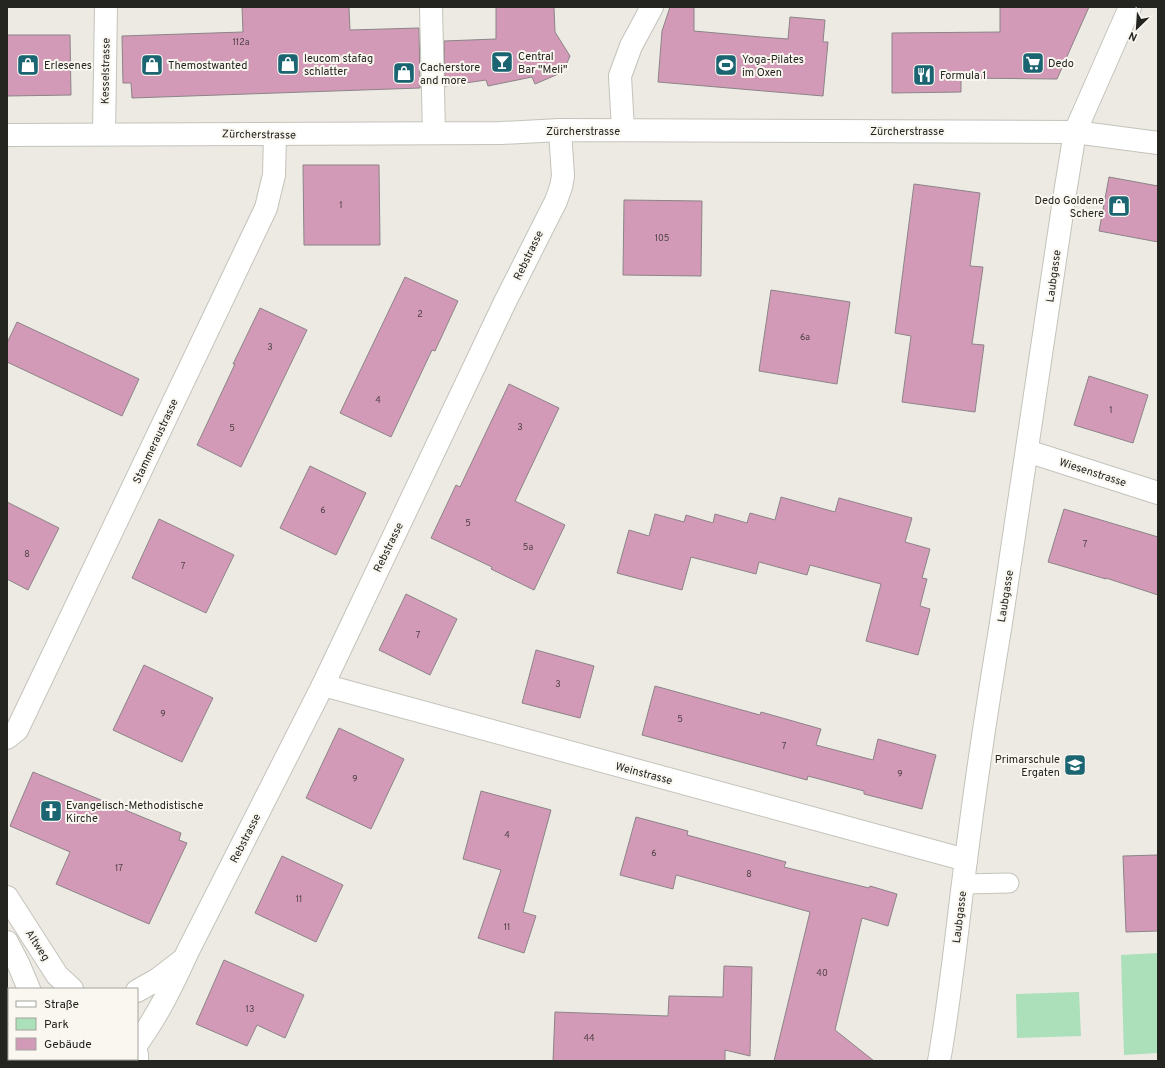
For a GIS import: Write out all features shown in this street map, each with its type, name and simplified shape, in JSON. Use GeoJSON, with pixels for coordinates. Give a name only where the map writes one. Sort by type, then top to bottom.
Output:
{"type":"FeatureCollection","features":[{"type":"Feature","properties":{"kind":"street","name":"Kesselstrasse"},"geometry":{"type":"LineString","coordinates":[[104,134],[106,7]]}},
{"type":"Feature","properties":{"kind":"street"},"geometry":{"type":"LineString","coordinates":[[431,7],[434,133]]}},
{"type":"Feature","properties":{"kind":"street"},"geometry":{"type":"LineString","coordinates":[[623,130],[620,76],[631,46],[652,7]]}},
{"type":"Feature","properties":{"kind":"street","name":"Laubgasse"},"geometry":{"type":"LineString","coordinates":[[939,1061],[948,1011],[966,860],[991,683],[1075,132],[1130,7]]}},
{"type":"Feature","properties":{"kind":"street","name":"Zürcherstrasse"},"geometry":{"type":"LineString","coordinates":[[7,135],[501,133],[560,130],[1075,132],[1158,143]]}},
{"type":"Feature","properties":{"kind":"street","name":"Rebstrasse"},"geometry":{"type":"LineString","coordinates":[[138,1056],[147,1031],[171,990],[186,957],[323,685],[505,302],[556,201],[563,176],[560,130]]}},
{"type":"Feature","properties":{"kind":"street","name":"Stammeraustrasse"},"geometry":{"type":"LineString","coordinates":[[7,738],[17,730],[266,208],[274,175],[275,134]]}},
{"type":"Feature","properties":{"kind":"street","name":"Wiesenstrasse"},"geometry":{"type":"LineString","coordinates":[[1027,451],[1158,493]]}},
{"type":"Feature","properties":{"kind":"street","name":"Weinstrasse"},"geometry":{"type":"LineString","coordinates":[[323,685],[966,860]]}},
{"type":"Feature","properties":{"kind":"street","name":"Altweg"},"geometry":{"type":"LineString","coordinates":[[7,897],[57,975],[71,988]]}},
{"type":"Feature","properties":{"kind":"street"},"geometry":{"type":"LineString","coordinates":[[7,942],[29,988]]}},
{"type":"Feature","properties":{"kind":"street","name":"Rebstrasse"},"geometry":{"type":"LineString","coordinates":[[138,990],[158,979],[186,957]]}},
{"type":"Feature","properties":{"kind":"lane"},"geometry":{"type":"LineString","coordinates":[[963,884],[1009,883]]}},
{"type":"Feature","properties":{"kind":"green space"},"geometry":{"type":"Polygon","coordinates":[[[1158,953],[1158,1053],[1124,1055],[1121,955],[1158,953]]]}},
{"type":"Feature","properties":{"kind":"green space"},"geometry":{"type":"Polygon","coordinates":[[[1079,992],[1081,1036],[1017,1038],[1016,994],[1079,992]]]}},
{"type":"Feature","properties":{"kind":"building"},"geometry":{"type":"Polygon","coordinates":[[[242,7],[349,7],[350,30],[419,28],[420,88],[132,98],[131,83],[123,83],[122,36],[243,32],[242,7]]]}},
{"type":"Feature","properties":{"kind":"building"},"geometry":{"type":"Polygon","coordinates":[[[496,7],[554,7],[555,32],[570,56],[563,72],[535,84],[532,77],[488,86],[486,80],[445,86],[444,41],[496,39],[496,7]]]}},
{"type":"Feature","properties":{"kind":"building"},"geometry":{"type":"Polygon","coordinates":[[[670,7],[694,7],[694,31],[761,37],[788,39],[790,17],[825,20],[823,42],[828,42],[823,96],[658,82],[662,31],[670,7]]]}},
{"type":"Feature","properties":{"kind":"building"},"geometry":{"type":"Polygon","coordinates":[[[1000,7],[1089,7],[1057,79],[961,78],[961,92],[892,93],[892,33],[1000,32],[1000,7]]]}},
{"type":"Feature","properties":{"kind":"building"},"geometry":{"type":"Polygon","coordinates":[[[7,35],[70,35],[71,95],[7,96],[7,35]]]}},
{"type":"Feature","properties":{"kind":"building"},"geometry":{"type":"Polygon","coordinates":[[[303,165],[379,165],[380,245],[304,245],[303,165]]]}},
{"type":"Feature","properties":{"kind":"building"},"geometry":{"type":"Polygon","coordinates":[[[1109,177],[1158,186],[1158,242],[1099,231],[1109,177]]]}},
{"type":"Feature","properties":{"kind":"building"},"geometry":{"type":"Polygon","coordinates":[[[914,184],[980,193],[970,266],[983,267],[972,344],[984,345],[975,412],[902,402],[911,336],[895,333],[914,184]]]}},
{"type":"Feature","properties":{"kind":"building"},"geometry":{"type":"Polygon","coordinates":[[[624,200],[702,201],[701,276],[623,275],[624,200]]]}},
{"type":"Feature","properties":{"kind":"building"},"geometry":{"type":"Polygon","coordinates":[[[405,277],[458,301],[435,351],[432,350],[391,437],[340,413],[405,277]]]}},
{"type":"Feature","properties":{"kind":"building"},"geometry":{"type":"Polygon","coordinates":[[[771,290],[850,302],[837,384],[759,371],[771,290]]]}},
{"type":"Feature","properties":{"kind":"building"},"geometry":{"type":"Polygon","coordinates":[[[260,308],[307,330],[241,467],[197,445],[260,308]]]}},
{"type":"Feature","properties":{"kind":"building"},"geometry":{"type":"Polygon","coordinates":[[[17,322],[139,379],[122,416],[7,362],[7,343],[17,322]]]}},
{"type":"Feature","properties":{"kind":"building"},"geometry":{"type":"Polygon","coordinates":[[[1089,376],[1148,395],[1133,443],[1074,425],[1089,376]]]}},
{"type":"Feature","properties":{"kind":"building"},"geometry":{"type":"Polygon","coordinates":[[[509,384],[559,408],[515,501],[565,525],[534,590],[491,569],[492,567],[431,538],[456,485],[460,487],[509,384]]]}},
{"type":"Feature","properties":{"kind":"building"},"geometry":{"type":"Polygon","coordinates":[[[310,466],[366,493],[336,555],[280,528],[310,466]]]}},
{"type":"Feature","properties":{"kind":"building"},"geometry":{"type":"Polygon","coordinates":[[[781,497],[835,512],[839,498],[912,518],[905,542],[930,549],[922,578],[927,579],[920,606],[930,609],[918,655],[866,641],[881,584],[810,565],[807,575],[759,562],[756,574],[691,557],[682,590],[617,573],[629,530],[649,536],[655,514],[684,522],[686,515],[713,523],[715,514],[747,523],[750,513],[775,520],[781,497]]]}},
{"type":"Feature","properties":{"kind":"building"},"geometry":{"type":"Polygon","coordinates":[[[7,502],[59,528],[28,590],[7,579],[7,502]]]}},
{"type":"Feature","properties":{"kind":"building"},"geometry":{"type":"Polygon","coordinates":[[[1064,509],[1158,537],[1158,595],[1106,578],[1048,562],[1064,509]]]}},
{"type":"Feature","properties":{"kind":"building"},"geometry":{"type":"Polygon","coordinates":[[[159,519],[234,555],[206,613],[132,578],[159,519]]]}},
{"type":"Feature","properties":{"kind":"building"},"geometry":{"type":"Polygon","coordinates":[[[406,594],[457,619],[430,675],[379,650],[406,594]]]}},
{"type":"Feature","properties":{"kind":"building"},"geometry":{"type":"Polygon","coordinates":[[[536,650],[594,666],[580,718],[522,703],[536,650]]]}},
{"type":"Feature","properties":{"kind":"building"},"geometry":{"type":"Polygon","coordinates":[[[144,665],[213,698],[182,762],[113,730],[144,665]]]}},
{"type":"Feature","properties":{"kind":"building"},"geometry":{"type":"Polygon","coordinates":[[[655,686],[760,715],[761,712],[821,729],[816,745],[873,760],[878,739],[936,755],[922,809],[864,794],[864,791],[808,776],[807,780],[642,735],[655,686]]]}},
{"type":"Feature","properties":{"kind":"building"},"geometry":{"type":"Polygon","coordinates":[[[339,728],[404,759],[371,829],[306,798],[339,728]]]}},
{"type":"Feature","properties":{"kind":"building"},"geometry":{"type":"Polygon","coordinates":[[[33,772],[181,833],[179,840],[187,843],[149,924],[56,884],[70,852],[10,826],[33,772]]]}},
{"type":"Feature","properties":{"kind":"building"},"geometry":{"type":"Polygon","coordinates":[[[481,791],[551,810],[523,912],[536,916],[524,953],[478,938],[501,870],[463,859],[481,791]]]}},
{"type":"Feature","properties":{"kind":"building"},"geometry":{"type":"Polygon","coordinates":[[[636,817],[688,831],[687,835],[786,862],[784,867],[869,888],[870,886],[897,894],[888,926],[862,918],[835,1030],[874,1061],[774,1061],[810,912],[676,875],[673,889],[620,875],[636,817]]]}},
{"type":"Feature","properties":{"kind":"building"},"geometry":{"type":"Polygon","coordinates":[[[1158,855],[1158,931],[1126,932],[1123,856],[1158,855]]]}},
{"type":"Feature","properties":{"kind":"building"},"geometry":{"type":"Polygon","coordinates":[[[282,856],[343,885],[316,942],[255,913],[282,856]]]}},
{"type":"Feature","properties":{"kind":"building"},"geometry":{"type":"Polygon","coordinates":[[[224,960],[304,995],[285,1038],[257,1025],[247,1046],[196,1024],[224,960]]]}},
{"type":"Feature","properties":{"kind":"building"},"geometry":{"type":"Polygon","coordinates":[[[724,966],[752,967],[750,1056],[725,1050],[725,1061],[553,1061],[555,1012],[668,1016],[669,996],[723,997],[724,966]]]}},
{"type":"Feature","properties":{"kind":"place","name":"Central Bar \"Meli\""},"geometry":{"type":"Point","coordinates":[502,62]}},
{"type":"Feature","properties":{"kind":"place","name":"Dedo"},"geometry":{"type":"Point","coordinates":[1033,63]}},
{"type":"Feature","properties":{"kind":"place","name":"leucom stafag schlatter"},"geometry":{"type":"Point","coordinates":[288,64]}},
{"type":"Feature","properties":{"kind":"place","name":"Erlesenes"},"geometry":{"type":"Point","coordinates":[28,65]}},
{"type":"Feature","properties":{"kind":"place","name":"Themostwanted"},"geometry":{"type":"Point","coordinates":[152,65]}},
{"type":"Feature","properties":{"kind":"place","name":"Yoga-Pilates im Oxen"},"geometry":{"type":"Point","coordinates":[726,65]}},
{"type":"Feature","properties":{"kind":"place","name":"Cacherstore and more"},"geometry":{"type":"Point","coordinates":[404,73]}},
{"type":"Feature","properties":{"kind":"place","name":"Formula 1"},"geometry":{"type":"Point","coordinates":[924,75]}},
{"type":"Feature","properties":{"kind":"place","name":"Dedo Goldene Schere"},"geometry":{"type":"Point","coordinates":[1119,206]}},
{"type":"Feature","properties":{"kind":"place","name":"Primarschule Ergaten"},"geometry":{"type":"Point","coordinates":[1075,765]}},
{"type":"Feature","properties":{"kind":"place","name":"Evangelisch-Methodistische Kirche"},"geometry":{"type":"Point","coordinates":[51,811]}}]}
